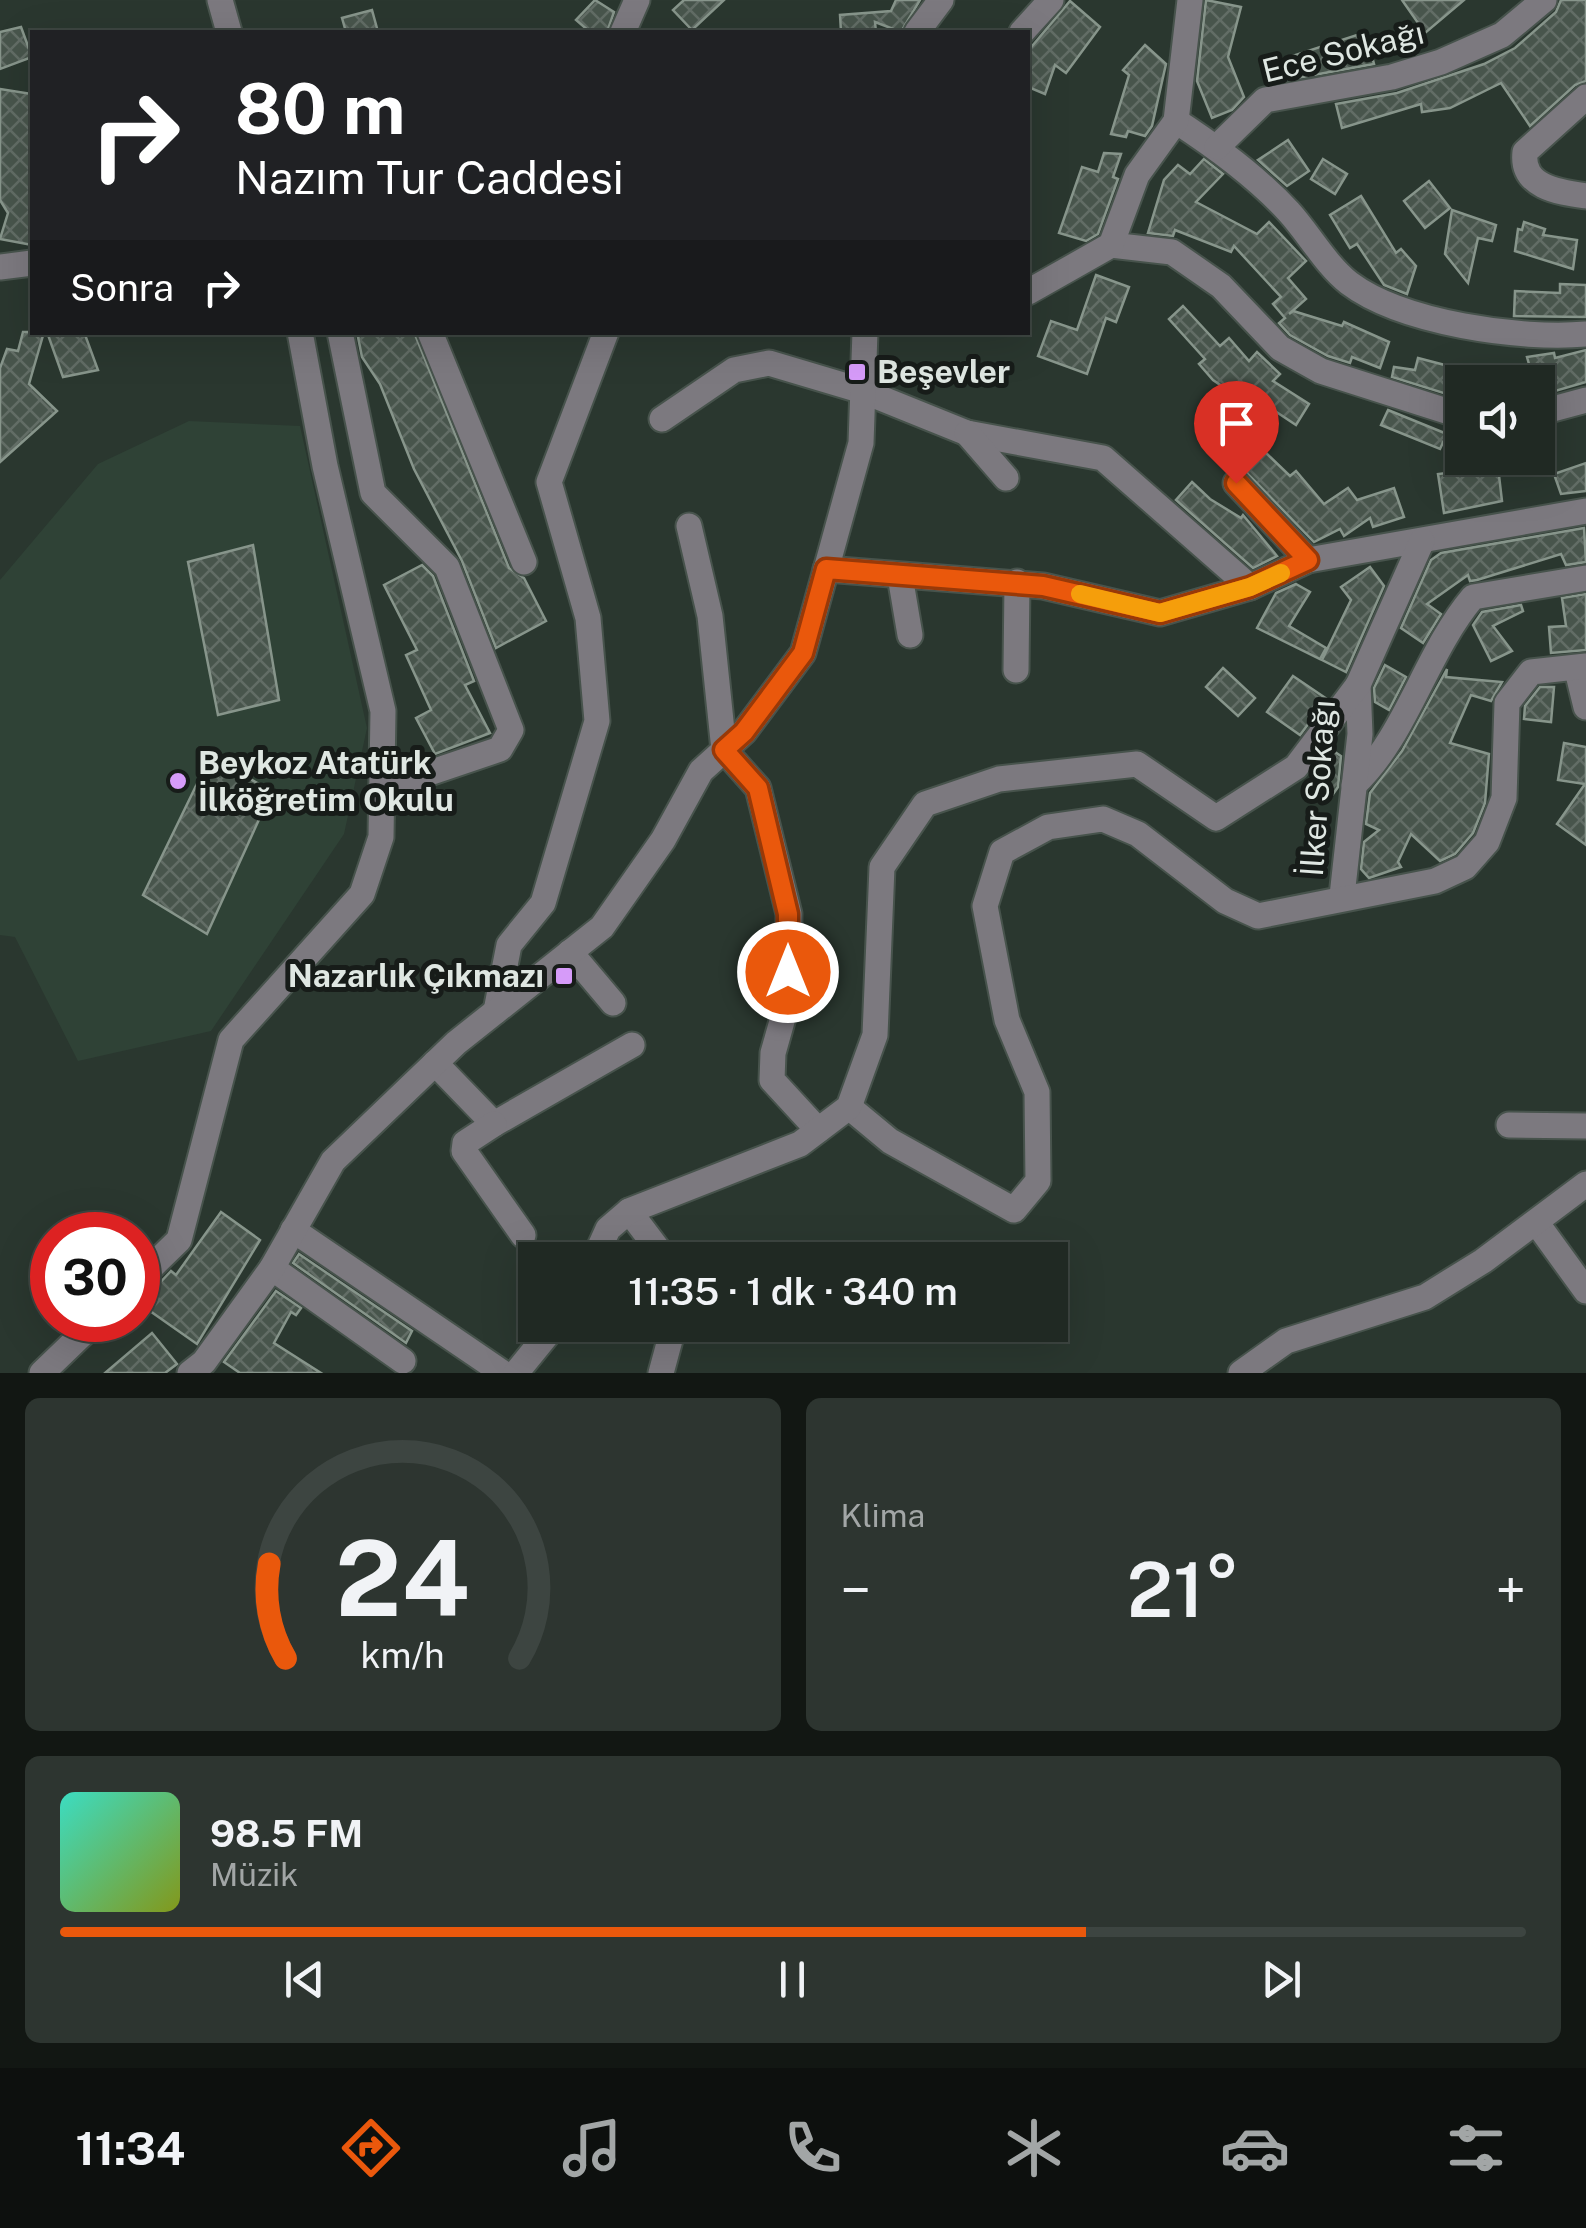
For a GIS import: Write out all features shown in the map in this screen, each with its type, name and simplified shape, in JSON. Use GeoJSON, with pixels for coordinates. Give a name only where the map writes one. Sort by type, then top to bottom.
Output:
{"type":"FeatureCollection","features":[{"type":"Feature","properties":{"kind":"street"},"geometry":{"type":"LineString","coordinates":[[220,0],[229,30]]}},
{"type":"Feature","properties":{"kind":"street"},"geometry":{"type":"LineString","coordinates":[[624,30],[637,0]]}},
{"type":"Feature","properties":{"kind":"street"},"geometry":{"type":"LineString","coordinates":[[1024,30],[1051,0]]}},
{"type":"Feature","properties":{"kind":"street"},"geometry":{"type":"LineString","coordinates":[[1111,245],[1137,175],[1176,120],[1190,0]]}},
{"type":"Feature","properties":{"kind":"street","name":"Ece Sokağı"},"geometry":{"type":"LineString","coordinates":[[1217,147],[1265,100],[1392,77],[1441,62],[1502,36],[1544,0]]}},
{"type":"Feature","properties":{"kind":"street"},"geometry":{"type":"LineString","coordinates":[[918,30],[938,1]]}},
{"type":"Feature","properties":{"kind":"street"},"geometry":{"type":"LineString","coordinates":[[1586,96],[1525,152],[1524,164],[1529,177],[1556,191],[1586,196]]}},
{"type":"Feature","properties":{"kind":"street"},"geometry":{"type":"LineString","coordinates":[[1176,120],[1217,147],[1286,209],[1348,282],[1400,310],[1466,324],[1586,334]]}},
{"type":"Feature","properties":{"kind":"street"},"geometry":{"type":"LineString","coordinates":[[1030,291],[1111,245],[1172,252],[1222,286],[1280,348],[1321,371],[1445,411]]}},
{"type":"Feature","properties":{"kind":"street"},"geometry":{"type":"LineString","coordinates":[[0,267],[30,264]]}},
{"type":"Feature","properties":{"kind":"street"},"geometry":{"type":"LineString","coordinates":[[160,1259],[179,1240],[231,1040],[362,894],[381,837],[382,711],[325,466],[301,335]]}},
{"type":"Feature","properties":{"kind":"street"},"geometry":{"type":"LineString","coordinates":[[341,335],[360,413],[373,492],[447,567],[512,730],[500,749],[382,788]]}},
{"type":"Feature","properties":{"kind":"street"},"geometry":{"type":"LineString","coordinates":[[431,335],[524,562]]}},
{"type":"Feature","properties":{"kind":"street"},"geometry":{"type":"LineString","coordinates":[[496,1011],[509,944],[542,903],[597,721],[588,618],[549,482],[605,335]]}},
{"type":"Feature","properties":{"kind":"street"},"geometry":{"type":"LineString","coordinates":[[204,1369],[272,1268],[333,1162],[435,1062],[602,927],[663,840],[701,770],[744,732],[803,653],[862,444],[865,335]]}},
{"type":"Feature","properties":{"kind":"street"},"geometry":{"type":"LineString","coordinates":[[662,420],[734,370],[770,363],[863,390],[967,433],[1103,458],[1250,587]]}},
{"type":"Feature","properties":{"kind":"street"},"geometry":{"type":"LineString","coordinates":[[1555,408],[1586,400]]}},
{"type":"Feature","properties":{"kind":"street"},"geometry":{"type":"LineString","coordinates":[[967,433],[1006,478]]}},
{"type":"Feature","properties":{"kind":"street"},"geometry":{"type":"LineString","coordinates":[[1236,483],[1308,560]]}},
{"type":"Feature","properties":{"kind":"street"},"geometry":{"type":"LineString","coordinates":[[826,569],[1016,582],[1160,613],[1250,587],[1308,560],[1586,511]]}},
{"type":"Feature","properties":{"kind":"street"},"geometry":{"type":"LineString","coordinates":[[689,526],[710,616],[724,750],[758,788],[788,914],[788,1000],[774,1053],[772,1080],[818,1130]]}},
{"type":"Feature","properties":{"kind":"street"},"geometry":{"type":"LineString","coordinates":[[602,1242],[608,1229],[628,1210],[800,1144],[850,1106],[875,1034],[882,866],[925,804],[999,779],[1137,764],[1216,818],[1296,767],[1358,685],[1422,540]]}},
{"type":"Feature","properties":{"kind":"street"},"geometry":{"type":"LineString","coordinates":[[900,576],[910,635]]}},
{"type":"Feature","properties":{"kind":"street"},"geometry":{"type":"LineString","coordinates":[[1354,785],[1376,764],[1446,629],[1473,597],[1586,578]]}},
{"type":"Feature","properties":{"kind":"street"},"geometry":{"type":"LineString","coordinates":[[1016,582],[1016,670]]}},
{"type":"Feature","properties":{"kind":"street"},"geometry":{"type":"LineString","coordinates":[[850,1106],[890,1141],[1014,1210],[1038,1181],[1037,1092],[1007,1020],[985,906],[1002,852],[1048,827],[1103,819],[1138,834],[1224,900],[1258,916],[1342,896],[1435,881],[1465,867],[1487,842],[1504,798],[1507,702],[1531,672],[1581,668],[1586,707]]}},
{"type":"Feature","properties":{"kind":"street","name":"İlker Sokağı"},"geometry":{"type":"LineString","coordinates":[[1342,896],[1360,734],[1358,685]]}},
{"type":"Feature","properties":{"kind":"street"},"geometry":{"type":"LineString","coordinates":[[570,952],[613,1003]]}},
{"type":"Feature","properties":{"kind":"street"},"geometry":{"type":"LineString","coordinates":[[523,1236],[464,1151],[465,1143],[632,1044]]}},
{"type":"Feature","properties":{"kind":"street"},"geometry":{"type":"LineString","coordinates":[[435,1062],[494,1124]]}},
{"type":"Feature","properties":{"kind":"street"},"geometry":{"type":"LineString","coordinates":[[1508,1125],[1586,1126]]}},
{"type":"Feature","properties":{"kind":"street"},"geometry":{"type":"LineString","coordinates":[[1241,1373],[1286,1342],[1426,1297],[1586,1184]]}},
{"type":"Feature","properties":{"kind":"street"},"geometry":{"type":"LineString","coordinates":[[628,1210],[652,1242]]}},
{"type":"Feature","properties":{"kind":"street"},"geometry":{"type":"LineString","coordinates":[[1536,1222],[1586,1291]]}},
{"type":"Feature","properties":{"kind":"street"},"geometry":{"type":"LineString","coordinates":[[294,1230],[503,1373]]}},
{"type":"Feature","properties":{"kind":"street"},"geometry":{"type":"LineString","coordinates":[[272,1268],[402,1361]]}},
{"type":"Feature","properties":{"kind":"street"},"geometry":{"type":"LineString","coordinates":[[42,1373],[74,1342]]}},
{"type":"Feature","properties":{"kind":"street"},"geometry":{"type":"LineString","coordinates":[[516,1373],[541,1342]]}},
{"type":"Feature","properties":{"kind":"street"},"geometry":{"type":"LineString","coordinates":[[661,1373],[669,1342]]}},
{"type":"Feature","properties":{"kind":"shaded area","name":"Beykoz Atatürk İlköğretim Okulu"},"geometry":{"type":"Polygon","coordinates":[[[189,421],[300,426],[367,728],[344,834],[211,1031],[78,1061],[15,937],[0,935],[0,580],[98,464],[189,421]]]}},
{"type":"Feature","properties":{"kind":"building"},"geometry":{"type":"Polygon","coordinates":[[[595,0],[614,12],[608,30],[588,30],[576,20],[595,0]]]}},
{"type":"Feature","properties":{"kind":"building"},"geometry":{"type":"Polygon","coordinates":[[[684,0],[724,0],[692,30],[673,10],[684,0]]]}},
{"type":"Feature","properties":{"kind":"building"},"geometry":{"type":"Polygon","coordinates":[[[896,0],[920,0],[902,30],[875,22],[876,30],[841,30],[840,15],[891,11],[896,0]]]}},
{"type":"Feature","properties":{"kind":"building"},"geometry":{"type":"Polygon","coordinates":[[[1206,0],[1241,7],[1228,57],[1244,97],[1232,110],[1212,118],[1197,81],[1206,0]]]}},
{"type":"Feature","properties":{"kind":"building"},"geometry":{"type":"Polygon","coordinates":[[[1402,0],[1464,0],[1425,33],[1402,0]]]}},
{"type":"Feature","properties":{"kind":"building"},"geometry":{"type":"Polygon","coordinates":[[[1561,0],[1586,0],[1586,81],[1575,85],[1530,126],[1501,83],[1450,108],[1422,112],[1421,104],[1342,128],[1336,104],[1397,93],[1484,64],[1515,48],[1556,12],[1561,0]]]}},
{"type":"Feature","properties":{"kind":"building"},"geometry":{"type":"Polygon","coordinates":[[[1070,1],[1100,27],[1066,73],[1055,65],[1045,94],[1030,88],[1030,49],[1070,1]]]}},
{"type":"Feature","properties":{"kind":"building"},"geometry":{"type":"Polygon","coordinates":[[[372,10],[377,30],[345,30],[342,18],[372,10]]]}},
{"type":"Feature","properties":{"kind":"building"},"geometry":{"type":"Polygon","coordinates":[[[21,27],[30,58],[0,69],[0,32],[21,27]]]}},
{"type":"Feature","properties":{"kind":"building"},"geometry":{"type":"Polygon","coordinates":[[[1366,32],[1374,64],[1286,80],[1280,60],[1366,32]]]}},
{"type":"Feature","properties":{"kind":"building"},"geometry":{"type":"Polygon","coordinates":[[[1145,45],[1166,64],[1152,126],[1145,136],[1128,131],[1126,137],[1111,134],[1129,75],[1123,70],[1145,45]]]}},
{"type":"Feature","properties":{"kind":"building"},"geometry":{"type":"Polygon","coordinates":[[[0,89],[30,94],[30,245],[0,239],[8,213],[0,200],[0,89]]]}},
{"type":"Feature","properties":{"kind":"building"},"geometry":{"type":"Polygon","coordinates":[[[1288,140],[1309,171],[1287,186],[1258,160],[1288,140]]]}},
{"type":"Feature","properties":{"kind":"building"},"geometry":{"type":"Polygon","coordinates":[[[1104,153],[1121,154],[1113,177],[1118,179],[1098,234],[1086,241],[1059,233],[1082,167],[1098,172],[1104,153]]]}},
{"type":"Feature","properties":{"kind":"building"},"geometry":{"type":"Polygon","coordinates":[[[1204,159],[1223,174],[1196,202],[1257,234],[1269,222],[1306,261],[1288,278],[1306,299],[1289,314],[1293,311],[1342,326],[1344,322],[1389,342],[1380,368],[1352,357],[1350,363],[1328,356],[1290,335],[1279,323],[1285,318],[1273,304],[1281,297],[1234,246],[1231,252],[1175,230],[1173,236],[1148,233],[1164,180],[1178,165],[1190,174],[1204,159]]]}},
{"type":"Feature","properties":{"kind":"building"},"geometry":{"type":"Polygon","coordinates":[[[1323,159],[1347,174],[1335,194],[1311,179],[1323,159]]]}},
{"type":"Feature","properties":{"kind":"building"},"geometry":{"type":"Polygon","coordinates":[[[1429,181],[1450,208],[1425,228],[1404,201],[1429,181]]]}},
{"type":"Feature","properties":{"kind":"building"},"geometry":{"type":"Polygon","coordinates":[[[1361,196],[1396,253],[1401,249],[1416,266],[1407,294],[1384,285],[1357,244],[1350,248],[1330,215],[1361,196]]]}},
{"type":"Feature","properties":{"kind":"building"},"geometry":{"type":"Polygon","coordinates":[[[1452,210],[1496,225],[1492,241],[1478,238],[1468,283],[1445,254],[1452,210]]]}},
{"type":"Feature","properties":{"kind":"building"},"geometry":{"type":"Polygon","coordinates":[[[1524,222],[1545,229],[1543,235],[1577,240],[1573,269],[1515,251],[1518,229],[1522,230],[1524,222]]]}},
{"type":"Feature","properties":{"kind":"building"},"geometry":{"type":"Polygon","coordinates":[[[1096,275],[1129,287],[1116,322],[1106,318],[1087,374],[1038,356],[1051,321],[1077,330],[1096,275]]]}},
{"type":"Feature","properties":{"kind":"building"},"geometry":{"type":"Polygon","coordinates":[[[1560,284],[1586,285],[1586,317],[1514,316],[1515,291],[1560,293],[1560,284]]]}},
{"type":"Feature","properties":{"kind":"building"},"geometry":{"type":"Polygon","coordinates":[[[1183,306],[1220,346],[1229,338],[1249,361],[1257,352],[1280,374],[1273,381],[1309,404],[1296,425],[1263,403],[1258,411],[1213,380],[1199,364],[1205,359],[1169,319],[1183,306]]]}},
{"type":"Feature","properties":{"kind":"building"},"geometry":{"type":"Polygon","coordinates":[[[23,332],[43,335],[29,384],[57,411],[0,462],[0,368],[7,349],[18,351],[23,332]]]}},
{"type":"Feature","properties":{"kind":"building"},"geometry":{"type":"Polygon","coordinates":[[[48,335],[85,335],[98,370],[63,377],[48,335]]]}},
{"type":"Feature","properties":{"kind":"building"},"geometry":{"type":"Polygon","coordinates":[[[415,335],[509,568],[524,578],[546,621],[496,648],[462,561],[414,469],[380,384],[362,357],[358,337],[415,335]]]}},
{"type":"Feature","properties":{"kind":"building"},"geometry":{"type":"Polygon","coordinates":[[[1586,350],[1586,382],[1555,391],[1555,365],[1529,365],[1527,357],[1554,353],[1555,358],[1586,350]]]}},
{"type":"Feature","properties":{"kind":"building"},"geometry":{"type":"Polygon","coordinates":[[[1418,358],[1445,365],[1445,394],[1392,377],[1394,367],[1415,370],[1418,358]]]}},
{"type":"Feature","properties":{"kind":"building"},"geometry":{"type":"Polygon","coordinates":[[[1388,410],[1445,433],[1445,438],[1440,449],[1381,425],[1388,410]]]}},
{"type":"Feature","properties":{"kind":"building"},"geometry":{"type":"Polygon","coordinates":[[[1262,449],[1290,476],[1296,471],[1324,504],[1348,488],[1357,500],[1394,488],[1404,517],[1373,527],[1370,518],[1344,536],[1340,529],[1314,542],[1243,469],[1262,449]]]}},
{"type":"Feature","properties":{"kind":"building"},"geometry":{"type":"Polygon","coordinates":[[[1586,463],[1586,491],[1561,494],[1555,474],[1586,463]]]}},
{"type":"Feature","properties":{"kind":"building"},"geometry":{"type":"Polygon","coordinates":[[[1438,474],[1499,475],[1502,501],[1444,513],[1438,474]]]}},
{"type":"Feature","properties":{"kind":"building"},"geometry":{"type":"Polygon","coordinates":[[[1192,482],[1210,499],[1241,518],[1243,515],[1277,556],[1253,568],[1176,500],[1192,482]]]}},
{"type":"Feature","properties":{"kind":"building"},"geometry":{"type":"Polygon","coordinates":[[[1584,528],[1586,562],[1566,565],[1561,554],[1477,580],[1470,581],[1468,575],[1427,604],[1441,614],[1423,643],[1401,628],[1431,560],[1441,553],[1584,528]]]}},
{"type":"Feature","properties":{"kind":"building"},"geometry":{"type":"Polygon","coordinates":[[[253,545],[279,700],[218,715],[188,562],[253,545]]]}},
{"type":"Feature","properties":{"kind":"building"},"geometry":{"type":"Polygon","coordinates":[[[422,565],[433,576],[474,681],[465,685],[490,733],[435,754],[416,718],[431,710],[406,655],[417,650],[384,585],[422,565]]]}},
{"type":"Feature","properties":{"kind":"building"},"geometry":{"type":"Polygon","coordinates":[[[1370,567],[1384,586],[1346,672],[1322,660],[1351,600],[1341,587],[1370,567]]]}},
{"type":"Feature","properties":{"kind":"building"},"geometry":{"type":"Polygon","coordinates":[[[1296,584],[1310,592],[1289,626],[1326,648],[1320,659],[1257,628],[1276,593],[1296,584]]]}},
{"type":"Feature","properties":{"kind":"building"},"geometry":{"type":"Polygon","coordinates":[[[1586,594],[1586,650],[1551,653],[1549,627],[1566,626],[1562,598],[1586,594]]]}},
{"type":"Feature","properties":{"kind":"building"},"geometry":{"type":"Polygon","coordinates":[[[1521,605],[1523,611],[1493,626],[1512,651],[1491,661],[1473,625],[1482,612],[1521,605]]]}},
{"type":"Feature","properties":{"kind":"building"},"geometry":{"type":"Polygon","coordinates":[[[1385,665],[1406,677],[1389,710],[1375,702],[1374,688],[1385,665]]]}},
{"type":"Feature","properties":{"kind":"building"},"geometry":{"type":"Polygon","coordinates":[[[1223,668],[1255,698],[1238,716],[1206,687],[1223,668]]]}},
{"type":"Feature","properties":{"kind":"building"},"geometry":{"type":"Polygon","coordinates":[[[1447,669],[1446,677],[1502,682],[1491,701],[1471,695],[1450,743],[1489,754],[1485,803],[1473,833],[1455,854],[1440,861],[1411,834],[1398,862],[1401,867],[1369,878],[1361,869],[1364,842],[1379,830],[1366,824],[1370,793],[1402,751],[1447,669]]]}},
{"type":"Feature","properties":{"kind":"building"},"geometry":{"type":"Polygon","coordinates":[[[1293,676],[1327,699],[1300,735],[1267,712],[1293,676]]]}},
{"type":"Feature","properties":{"kind":"building"},"geometry":{"type":"Polygon","coordinates":[[[1540,687],[1554,687],[1551,722],[1524,719],[1525,706],[1540,687]]]}},
{"type":"Feature","properties":{"kind":"building"},"geometry":{"type":"Polygon","coordinates":[[[1564,743],[1586,747],[1586,845],[1557,824],[1585,784],[1558,780],[1564,743]]]}},
{"type":"Feature","properties":{"kind":"building"},"geometry":{"type":"Polygon","coordinates":[[[1332,750],[1341,756],[1338,787],[1331,797],[1310,782],[1332,750]]]}},
{"type":"Feature","properties":{"kind":"building"},"geometry":{"type":"Polygon","coordinates":[[[210,757],[272,791],[207,934],[143,895],[210,757]]]}},
{"type":"Feature","properties":{"kind":"building"},"geometry":{"type":"Polygon","coordinates":[[[221,1212],[260,1240],[197,1344],[160,1318],[160,1283],[171,1271],[176,1275],[221,1212]]]}},
{"type":"Feature","properties":{"kind":"building"},"geometry":{"type":"Polygon","coordinates":[[[299,1254],[412,1331],[406,1343],[293,1263],[299,1254]]]}},
{"type":"Feature","properties":{"kind":"building"},"geometry":{"type":"Polygon","coordinates":[[[276,1291],[301,1308],[296,1315],[291,1312],[274,1343],[321,1373],[240,1373],[224,1362],[276,1291]]]}},
{"type":"Feature","properties":{"kind":"building"},"geometry":{"type":"Polygon","coordinates":[[[141,1342],[159,1342],[177,1364],[165,1373],[105,1373],[141,1342]]]}},
{"type":"Feature","properties":{"kind":"slow traffic"},"geometry":{"type":"LineString","coordinates":[[1080,594],[1160,613],[1250,587],[1281,573]]}},
{"type":"Feature","properties":{"kind":"place","name":"Beşevler"},"geometry":{"type":"Point","coordinates":[857,372]}},
{"type":"Feature","properties":{"kind":"place","name":"Beykoz Atatürk İlköğretim Okulu"},"geometry":{"type":"Point","coordinates":[178,781]}},
{"type":"Feature","properties":{"kind":"place","name":"Nazarlık Çıkmazı"},"geometry":{"type":"Point","coordinates":[564,976]}},
{"type":"Feature","properties":{"kind":"route"},"geometry":{"type":"LineString","coordinates":[[788,972],[788,914],[758,788],[724,750],[744,732],[803,653],[826,569],[900,576],[966,576],[1043,586],[1160,613],[1250,587],[1308,560],[1236,483]]}}]}
